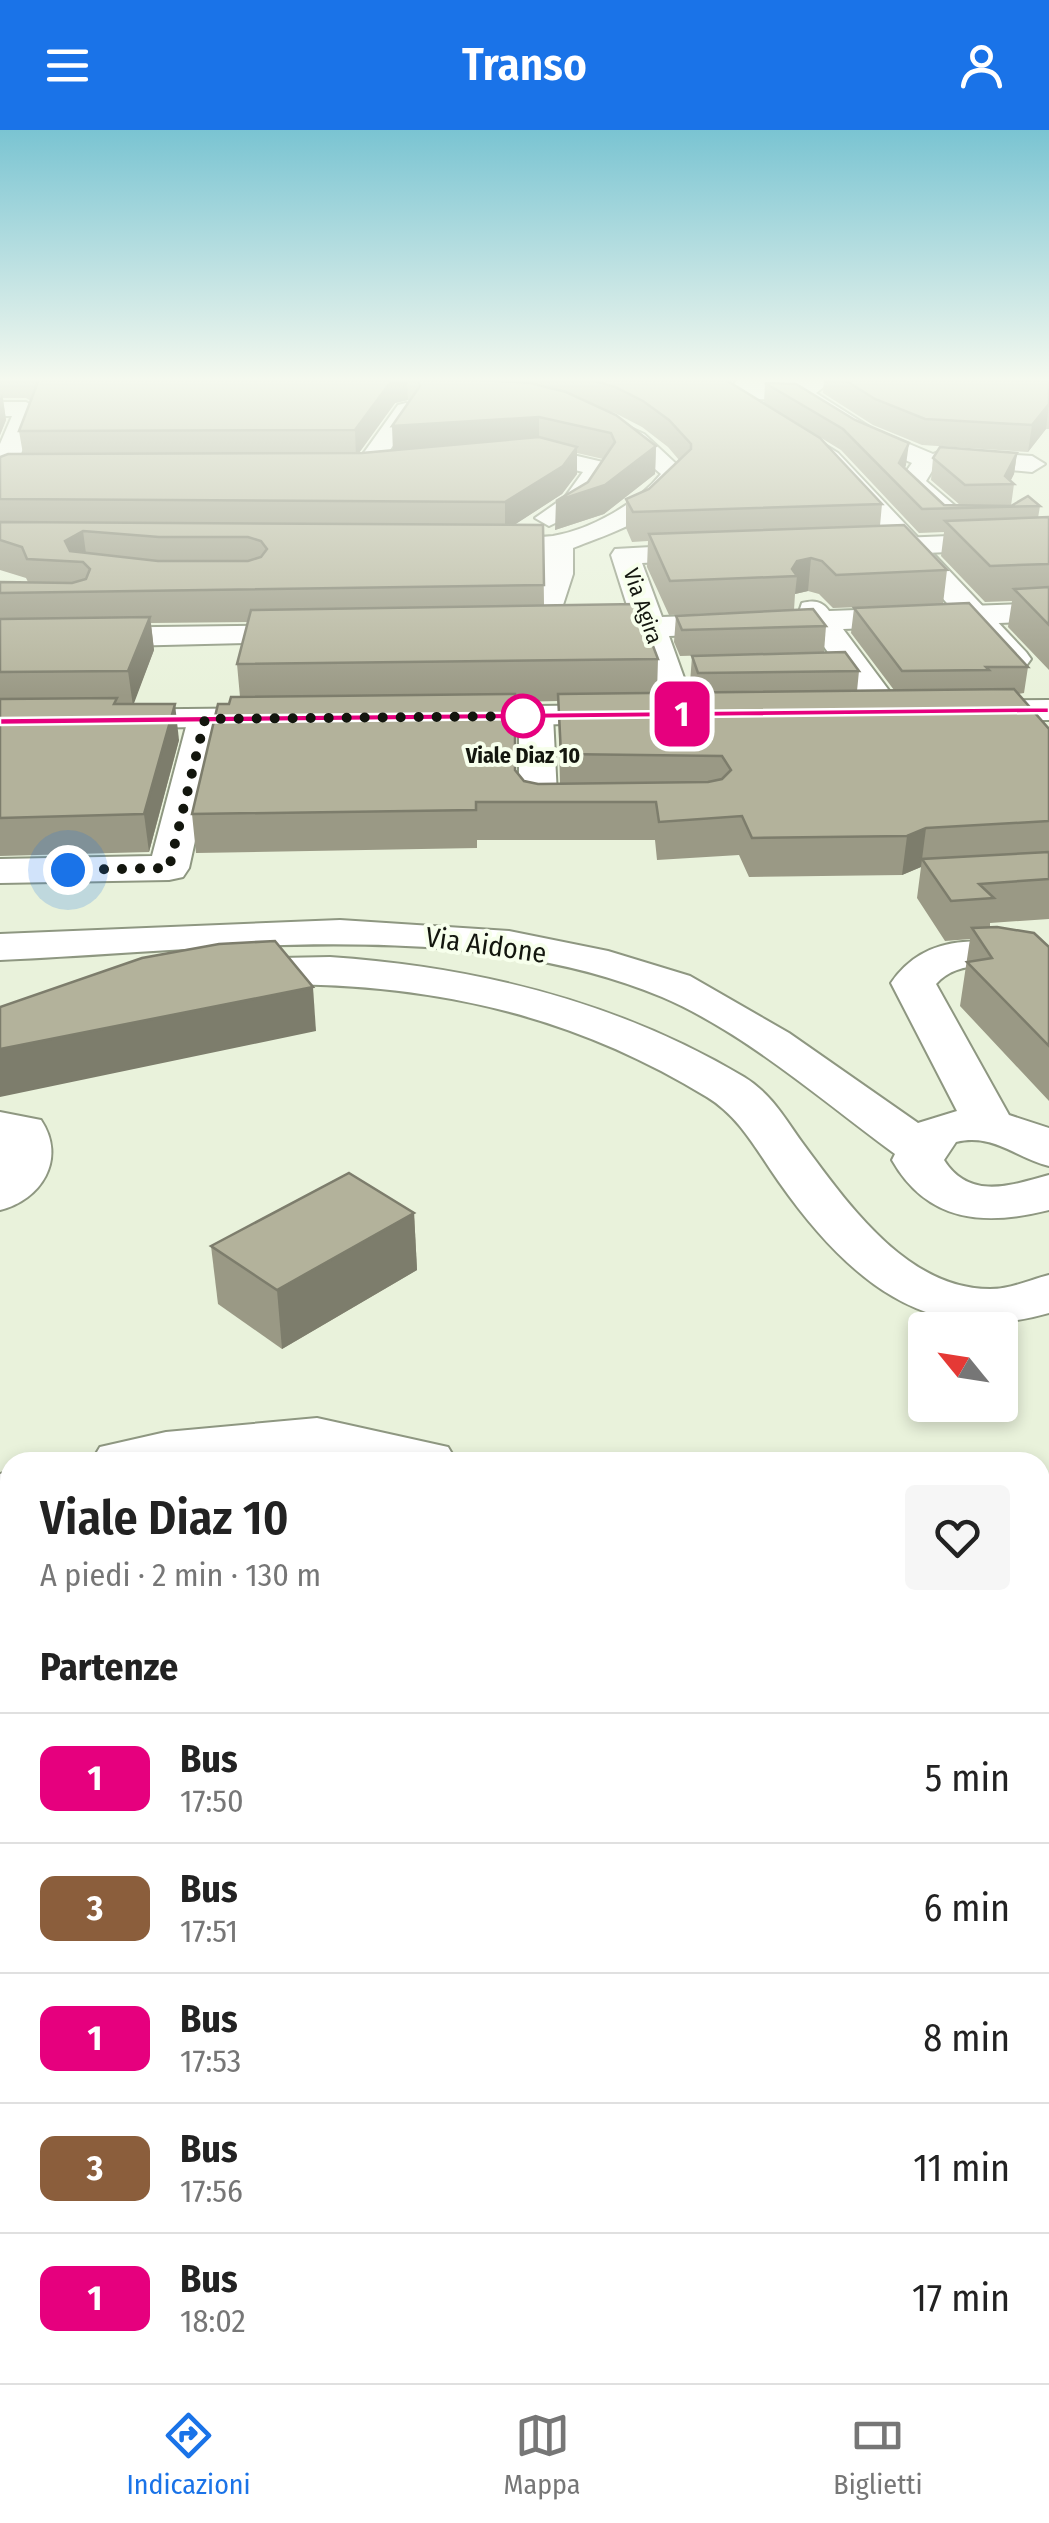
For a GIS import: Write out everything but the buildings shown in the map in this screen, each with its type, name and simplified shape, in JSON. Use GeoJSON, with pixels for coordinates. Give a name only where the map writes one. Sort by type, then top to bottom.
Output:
{"type":"FeatureCollection","features":[{"type":"Feature","properties":{"kind":"street"},"geometry":{"type":"LineString","coordinates":[[587,485],[552,548],[556,594],[540,609],[467,619],[649,629],[1049,612]]}},
{"type":"Feature","properties":{"kind":"street"},"geometry":{"type":"LineString","coordinates":[[522,574],[552,548],[654,500],[665,485]]}},
{"type":"Feature","properties":{"kind":"street"},"geometry":{"type":"LineString","coordinates":[[853,485],[1049,695]]}},
{"type":"Feature","properties":{"kind":"street"},"geometry":{"type":"LineString","coordinates":[[916,485],[954,519],[1032,515],[1032,485]]}},
{"type":"Feature","properties":{"kind":"street"},"geometry":{"type":"LineString","coordinates":[[463,518],[552,548]]}},
{"type":"Feature","properties":{"kind":"street"},"geometry":{"type":"LineString","coordinates":[[829,549],[1049,540]]}},
{"type":"Feature","properties":{"kind":"street"},"geometry":{"type":"LineString","coordinates":[[450,544],[552,548]]}},
{"type":"Feature","properties":{"kind":"street","name":"Via Agira"},"geometry":{"type":"LineString","coordinates":[[680,714],[626,555],[752,552]]}},
{"type":"Feature","properties":{"kind":"street"},"geometry":{"type":"LineString","coordinates":[[792,580],[888,712]]}},
{"type":"Feature","properties":{"kind":"street"},"geometry":{"type":"LineString","coordinates":[[228,635],[234,603]]}},
{"type":"Feature","properties":{"kind":"street"},"geometry":{"type":"LineString","coordinates":[[1,653],[228,635],[343,634]]}},
{"type":"Feature","properties":{"kind":"street"},"geometry":{"type":"LineString","coordinates":[[1,653],[199,698],[325,718]]}},
{"type":"Feature","properties":{"kind":"street"},"geometry":{"type":"LineString","coordinates":[[816,666],[854,665]]}},
{"type":"Feature","properties":{"kind":"street"},"geometry":{"type":"LineString","coordinates":[[665,670],[703,669]]}},
{"type":"Feature","properties":{"kind":"street"},"geometry":{"type":"LineString","coordinates":[[0,721],[199,698]]}},
{"type":"Feature","properties":{"kind":"street"},"geometry":{"type":"LineString","coordinates":[[0,871],[169,868],[199,698]]}},
{"type":"Feature","properties":{"kind":"street"},"geometry":{"type":"LineString","coordinates":[[850,712],[1049,710]]}},
{"type":"Feature","properties":{"kind":"street"},"geometry":{"type":"LineString","coordinates":[[402,717],[718,714]]}},
{"type":"Feature","properties":{"kind":"street"},"geometry":{"type":"LineString","coordinates":[[536,716],[538,807],[632,806]]}},
{"type":"Feature","properties":{"kind":"street","name":"Via Aidone"},"geometry":{"type":"LineString","coordinates":[[0,947],[274,931],[452,936],[602,964],[676,987],[773,1041],[920,1148]]}},
{"type":"Feature","properties":{"kind":"street"},"geometry":{"type":"LineString","coordinates":[[990,1126],[913,983],[924,964],[955,954],[1007,956],[1049,965]]}},
{"type":"Feature","properties":{"kind":"street"},"geometry":{"type":"LineString","coordinates":[[146,985],[216,973],[304,967],[439,979],[526,999],[645,1045],[748,1102],[821,1204],[884,1271],[925,1295],[976,1308],[1034,1301],[1049,1292]]}},
{"type":"Feature","properties":{"kind":"street"},"geometry":{"type":"LineString","coordinates":[[990,1126],[1030,1137],[1046,1187],[995,1204],[952,1194],[922,1172],[920,1148],[938,1132],[990,1126]]}},
{"type":"Feature","properties":{"kind":"street"},"geometry":{"type":"LineString","coordinates":[[0,1127],[23,1130],[29,1149],[24,1173],[0,1194]]}},
{"type":"Feature","properties":{"kind":"street"},"geometry":{"type":"LineString","coordinates":[[177,1452],[317,1439],[379,1452]]}},
{"type":"Feature","properties":{"kind":"bus line","name":"1"},"geometry":{"type":"LineString","coordinates":[[0,721],[1049,710]]}},
{"type":"Feature","properties":{"kind":"place","name":"Viale Diaz 10"},"geometry":{"type":"Point","coordinates":[523,716]}},
{"type":"Feature","properties":{"kind":"route"},"geometry":{"type":"LineString","coordinates":[[68,870],[169,868],[205,719],[536,716],[523,716]]}}]}
